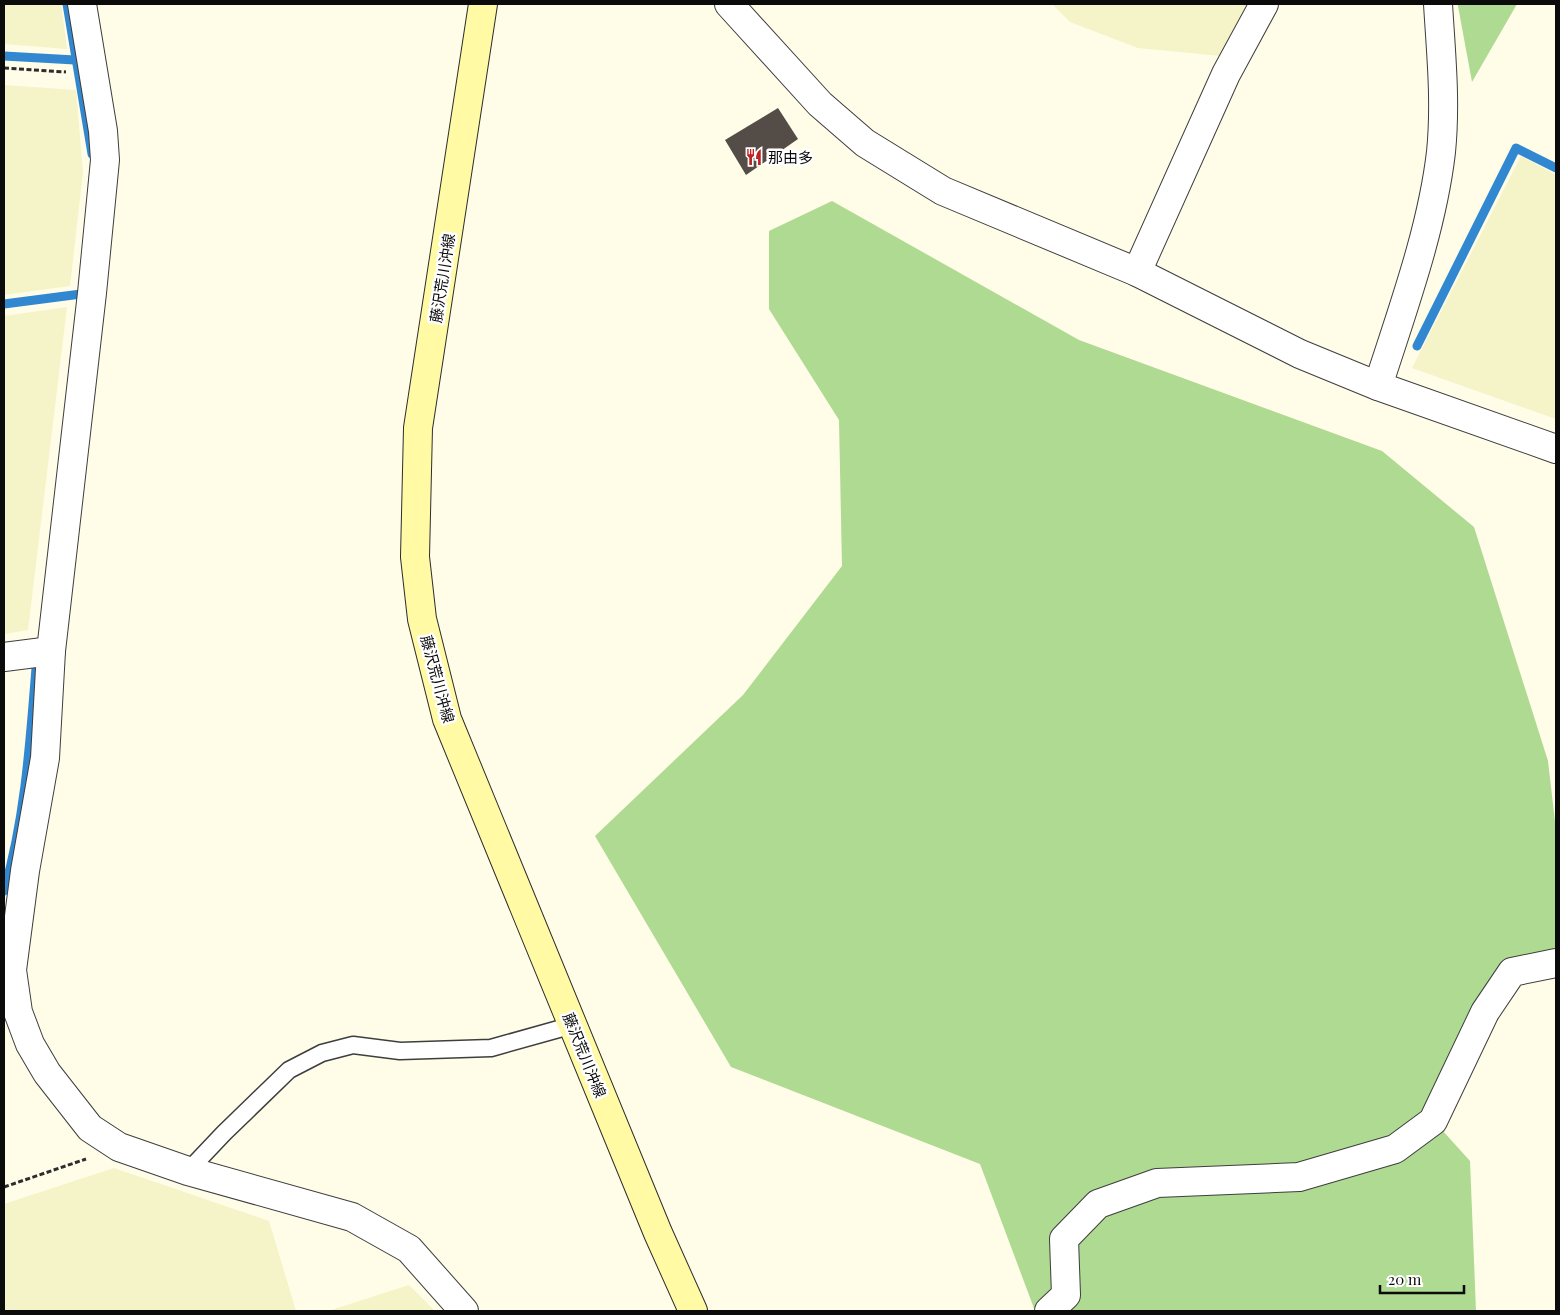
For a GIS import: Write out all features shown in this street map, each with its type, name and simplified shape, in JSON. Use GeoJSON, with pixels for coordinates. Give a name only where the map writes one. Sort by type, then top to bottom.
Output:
{"type":"FeatureCollection","features":[{"type":"Feature","properties":{"kind":"main road","name":"藤沢荒川沖線"},"geometry":{"type":"LineString","coordinates":[[483,4],[418,428],[415,557],[422,619],[447,719],[658,1233],[693,1311]]}},
{"type":"Feature","properties":{"kind":"street"},"geometry":{"type":"LineString","coordinates":[[82,4],[103,131],[105,160],[92,293],[51,651],[45,758],[25,871],[12,970],[18,1012],[30,1044],[68,1101],[90,1128],[119,1147],[188,1170],[352,1217],[409,1249],[464,1311]]}},
{"type":"Feature","properties":{"kind":"street"},"geometry":{"type":"LineString","coordinates":[[729,4],[820,104],[865,143],[943,191],[1137,272],[1300,354],[1378,386],[1556,449]]}},
{"type":"Feature","properties":{"kind":"street"},"geometry":{"type":"LineString","coordinates":[[1137,272],[1226,74],[1264,4]]}},
{"type":"Feature","properties":{"kind":"street"},"geometry":{"type":"LineString","coordinates":[[1378,386],[1421,252],[1441,153],[1444,95],[1438,4]]}},
{"type":"Feature","properties":{"kind":"street"},"geometry":{"type":"LineString","coordinates":[[4,657],[51,651]]}},
{"type":"Feature","properties":{"kind":"street"},"geometry":{"type":"LineString","coordinates":[[1049,1311],[1066,1295],[1064,1239],[1098,1204],[1157,1183],[1300,1177],[1395,1149],[1433,1121],[1485,1012],[1512,972],[1556,963]]}},
{"type":"Feature","properties":{"kind":"lane"},"geometry":{"type":"LineString","coordinates":[[188,1170],[289,1070],[322,1053],[353,1044],[400,1051],[491,1048],[573,1025]]}},
{"type":"Feature","properties":{"kind":"path"},"geometry":{"type":"LineString","coordinates":[[4,68],[93,74]]}},
{"type":"Feature","properties":{"kind":"path"},"geometry":{"type":"LineString","coordinates":[[4,1187],[119,1147]]}},
{"type":"Feature","properties":{"kind":"shaded area"},"geometry":{"type":"Polygon","coordinates":[[[4,4],[61,4],[67,49],[4,44],[4,4]]]}},
{"type":"Feature","properties":{"kind":"shaded area"},"geometry":{"type":"Polygon","coordinates":[[[1052,4],[1253,4],[1221,56],[1138,48],[1070,22],[1052,4]]]}},
{"type":"Feature","properties":{"kind":"shaded area"},"geometry":{"type":"Polygon","coordinates":[[[4,85],[76,90],[83,172],[70,286],[4,295],[4,85]]]}},
{"type":"Feature","properties":{"kind":"shaded area"},"geometry":{"type":"Polygon","coordinates":[[[1521,156],[1556,175],[1556,419],[1412,368],[1521,156]]]}},
{"type":"Feature","properties":{"kind":"shaded area"},"geometry":{"type":"Polygon","coordinates":[[[67,307],[28,630],[4,634],[4,316],[67,307]]]}},
{"type":"Feature","properties":{"kind":"shaded area"},"geometry":{"type":"Polygon","coordinates":[[[114,1168],[269,1221],[296,1311],[4,1311],[4,1204],[114,1168]]]}},
{"type":"Feature","properties":{"kind":"shaded area"},"geometry":{"type":"Polygon","coordinates":[[[409,1285],[435,1311],[328,1311],[409,1285]]]}},
{"type":"Feature","properties":{"kind":"green space"},"geometry":{"type":"Polygon","coordinates":[[[1457,4],[1517,4],[1472,82],[1458,6],[1457,4]]]}},
{"type":"Feature","properties":{"kind":"green space"},"geometry":{"type":"Polygon","coordinates":[[[832,201],[1079,340],[1382,451],[1474,527],[1548,761],[1556,830],[1556,956],[1512,972],[1433,1120],[1470,1161],[1476,1311],[1035,1311],[980,1164],[731,1067],[595,836],[743,695],[842,566],[839,420],[769,309],[769,231],[832,201]]]}},
{"type":"Feature","properties":{"kind":"building","name":"那由多"},"geometry":{"type":"Polygon","coordinates":[[[778,108],[798,139],[746,175],[725,140],[778,108]]]}},
{"type":"Feature","properties":{"kind":"waterway"},"geometry":{"type":"LineString","coordinates":[[67,4],[92,154]]}},
{"type":"Feature","properties":{"kind":"waterway"},"geometry":{"type":"LineString","coordinates":[[4,56],[75,60]]}},
{"type":"Feature","properties":{"kind":"waterway"},"geometry":{"type":"LineString","coordinates":[[1417,346],[1516,148],[1556,168]]}},
{"type":"Feature","properties":{"kind":"waterway"},"geometry":{"type":"LineString","coordinates":[[4,304],[81,294]]}},
{"type":"Feature","properties":{"kind":"waterway"},"geometry":{"type":"LineString","coordinates":[[4,891],[22,809],[36,668]]}},
{"type":"Feature","properties":{"kind":"place","name":"那由多"},"geometry":{"type":"Point","coordinates":[754,157]}}]}
